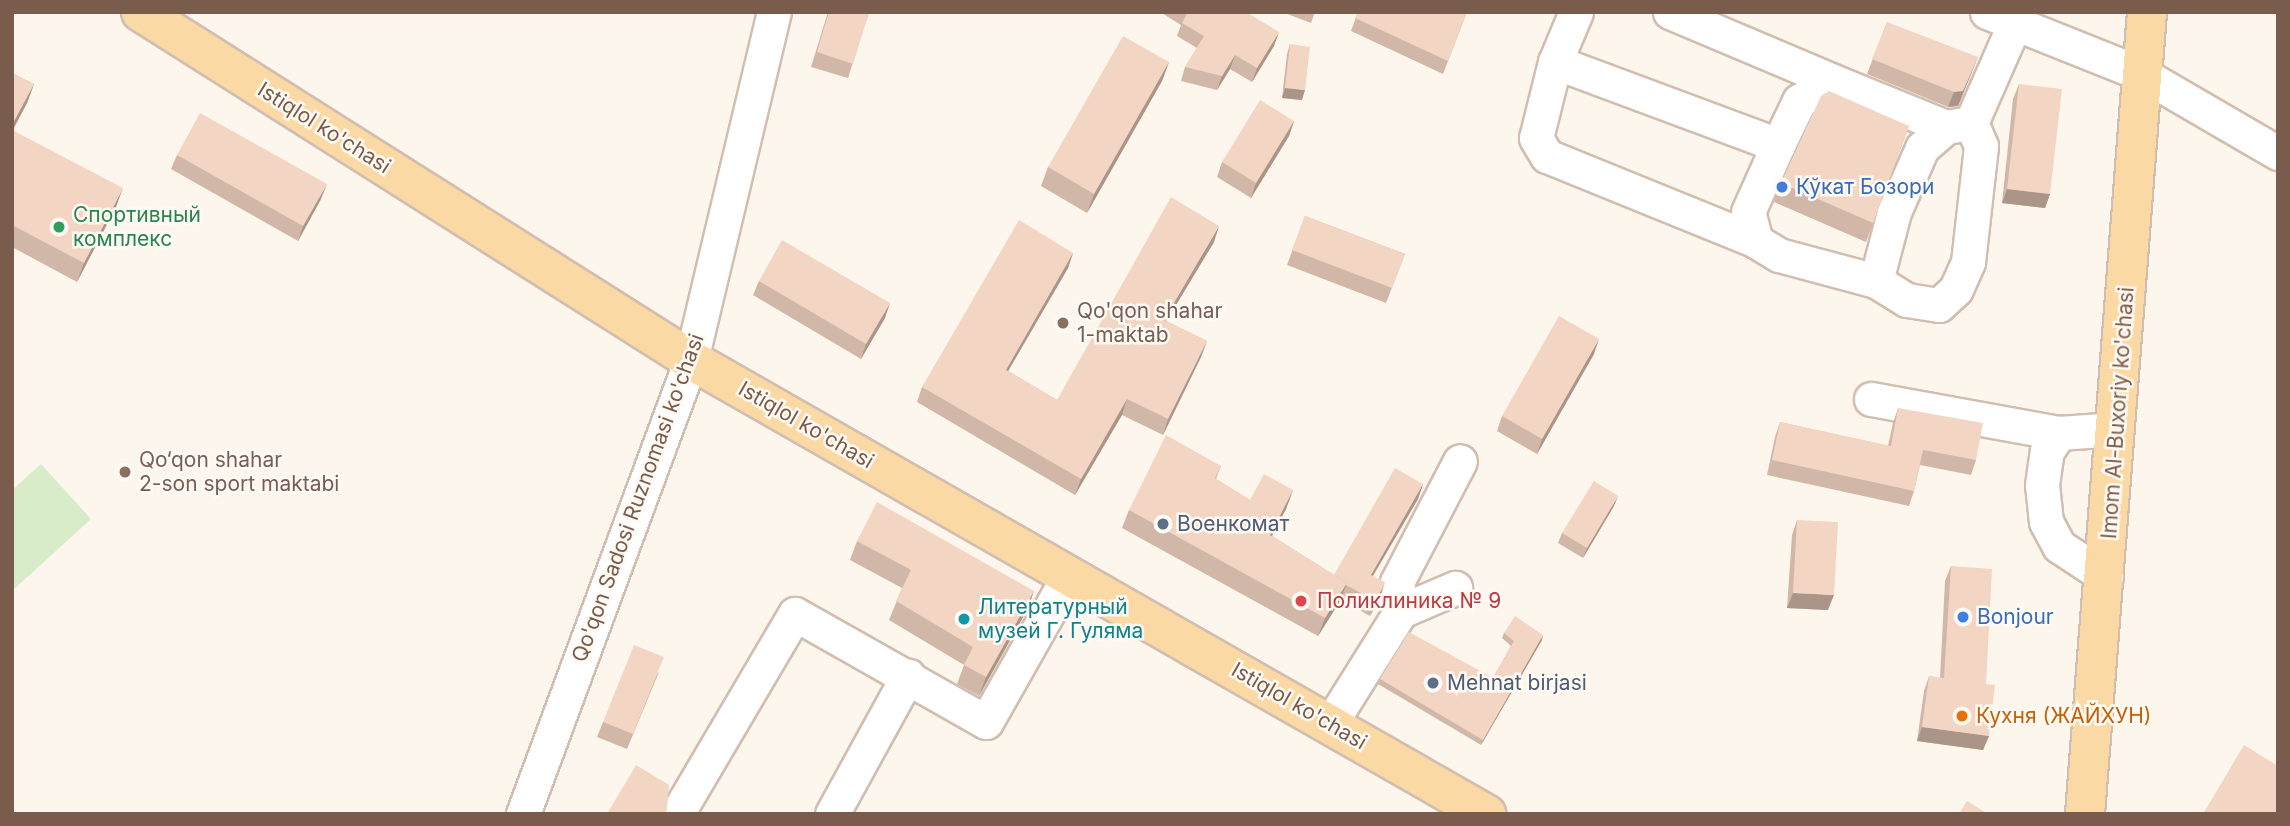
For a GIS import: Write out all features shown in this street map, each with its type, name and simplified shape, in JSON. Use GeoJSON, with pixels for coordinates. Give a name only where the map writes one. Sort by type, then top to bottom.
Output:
{"type":"FeatureCollection","features":[{"type":"Feature","properties":{"kind":"main road","name":"Istiqlol ko'chasi"},"geometry":{"type":"LineString","coordinates":[[141,12],[691,360],[1486,814]]}},
{"type":"Feature","properties":{"kind":"main road","name":"Imom Al-Buxoriy ko'chasi"},"geometry":{"type":"LineString","coordinates":[[2085,814],[2106,578],[2147,12]]}},
{"type":"Feature","properties":{"kind":"street"},"geometry":{"type":"LineString","coordinates":[[1576,12],[1555,62],[1536,138],[1547,156],[1756,241],[1779,254],[1876,281],[1907,300],[1939,304],[1956,289],[1976,219],[1981,146],[1959,125],[1833,81],[1670,12]]}},
{"type":"Feature","properties":{"kind":"street","name":"Qo'qon Sadosi Ruznomasi ko'chasi"},"geometry":{"type":"LineString","coordinates":[[523,814],[691,360],[770,14]]}},
{"type":"Feature","properties":{"kind":"street"},"geometry":{"type":"LineString","coordinates":[[1876,281],[1894,212],[1922,148],[1959,125],[2001,18],[2142,74],[2278,153]]}},
{"type":"Feature","properties":{"kind":"street"},"geometry":{"type":"LineString","coordinates":[[1555,62],[1778,145]]}},
{"type":"Feature","properties":{"kind":"street"},"geometry":{"type":"LineString","coordinates":[[1756,241],[1748,212],[1799,101],[1833,81]]}},
{"type":"Feature","properties":{"kind":"street"},"geometry":{"type":"LineString","coordinates":[[1871,399],[2059,433],[2116,429]]}},
{"type":"Feature","properties":{"kind":"street"},"geometry":{"type":"LineString","coordinates":[[2059,433],[2045,462],[2046,522],[2059,546],[2106,578]]}},
{"type":"Feature","properties":{"kind":"street"},"geometry":{"type":"LineString","coordinates":[[1401,611],[1397,582],[1460,461]]}},
{"type":"Feature","properties":{"kind":"street"},"geometry":{"type":"LineString","coordinates":[[677,814],[795,614],[986,722],[1069,575]]}},
{"type":"Feature","properties":{"kind":"street"},"geometry":{"type":"LineString","coordinates":[[1329,723],[1401,611],[1455,588]]}},
{"type":"Feature","properties":{"kind":"street"},"geometry":{"type":"LineString","coordinates":[[832,814],[908,676]]}},
{"type":"Feature","properties":{"kind":"green space"},"geometry":{"type":"Polygon","coordinates":[[[41,464],[91,519],[12,591],[12,490],[41,464]]]}},
{"type":"Feature","properties":{"kind":"building"},"geometry":{"type":"Polygon","coordinates":[[[829,12],[869,12],[853,64],[817,52],[829,12]]]}},
{"type":"Feature","properties":{"kind":"building"},"geometry":{"type":"Polygon","coordinates":[[[1188,12],[1246,12],[1279,32],[1257,68],[1235,55],[1222,76],[1185,67],[1204,36],[1182,23],[1188,12]]]}},
{"type":"Feature","properties":{"kind":"building"},"geometry":{"type":"Polygon","coordinates":[[[1358,12],[1467,12],[1448,61],[1355,18],[1358,12]]]}},
{"type":"Feature","properties":{"kind":"building"},"geometry":{"type":"Polygon","coordinates":[[[1887,22],[1978,57],[1963,91],[1954,92],[1872,59],[1887,22]]]}},
{"type":"Feature","properties":{"kind":"building"},"geometry":{"type":"Polygon","coordinates":[[[1123,36],[1169,62],[1094,194],[1048,167],[1123,36]]]}},
{"type":"Feature","properties":{"kind":"building"},"geometry":{"type":"Polygon","coordinates":[[[1290,44],[1310,47],[1305,90],[1285,88],[1290,44]]]}},
{"type":"Feature","properties":{"kind":"building"},"geometry":{"type":"Polygon","coordinates":[[[12,73],[34,84],[12,125],[12,73]]]}},
{"type":"Feature","properties":{"kind":"building"},"geometry":{"type":"Polygon","coordinates":[[[2019,84],[2062,89],[2050,194],[2007,189],[2019,84]]]}},
{"type":"Feature","properties":{"kind":"building"},"geometry":{"type":"Polygon","coordinates":[[[1829,91],[1909,126],[1873,223],[1781,183],[1821,96],[1829,91]]]}},
{"type":"Feature","properties":{"kind":"building"},"geometry":{"type":"Polygon","coordinates":[[[1260,100],[1294,121],[1256,183],[1222,162],[1260,100]]]}},
{"type":"Feature","properties":{"kind":"building"},"geometry":{"type":"Polygon","coordinates":[[[200,113],[327,184],[303,226],[177,155],[200,113]]]}},
{"type":"Feature","properties":{"kind":"building","name":"Спортивный комплекс"},"geometry":{"type":"Polygon","coordinates":[[[12,130],[123,188],[84,263],[12,225],[12,130]]]}},
{"type":"Feature","properties":{"kind":"building"},"geometry":{"type":"Polygon","coordinates":[[[1171,197],[1219,226],[1164,320],[1207,341],[1168,419],[1127,399],[1081,479],[922,387],[1019,220],[1073,253],[1006,370],[1057,400],[1171,197]]]}},
{"type":"Feature","properties":{"kind":"building"},"geometry":{"type":"Polygon","coordinates":[[[1305,216],[1405,254],[1392,288],[1292,250],[1305,216]]]}},
{"type":"Feature","properties":{"kind":"building"},"geometry":{"type":"Polygon","coordinates":[[[782,240],[890,303],[866,344],[759,281],[782,240]]]}},
{"type":"Feature","properties":{"kind":"building"},"geometry":{"type":"Polygon","coordinates":[[[1559,316],[1599,339],[1542,439],[1502,416],[1559,316]]]}},
{"type":"Feature","properties":{"kind":"building"},"geometry":{"type":"Polygon","coordinates":[[[1898,408],[1983,423],[1976,460],[1923,450],[1914,491],[1772,460],[1780,422],[1891,446],[1898,408]]]}},
{"type":"Feature","properties":{"kind":"building"},"geometry":{"type":"Polygon","coordinates":[[[1166,435],[1221,466],[1215,478],[1250,500],[1264,474],[1293,490],[1270,535],[1347,583],[1325,618],[1129,510],[1166,435]]]}},
{"type":"Feature","properties":{"kind":"building"},"geometry":{"type":"Polygon","coordinates":[[[1395,468],[1423,484],[1371,575],[1385,582],[1376,601],[1346,585],[1347,583],[1334,575],[1395,468]]]}},
{"type":"Feature","properties":{"kind":"building"},"geometry":{"type":"Polygon","coordinates":[[[1594,481],[1618,496],[1587,548],[1562,533],[1594,481]]]}},
{"type":"Feature","properties":{"kind":"building","name":"Литературный музей Г. Гуляма"},"geometry":{"type":"Polygon","coordinates":[[[877,502],[1034,591],[986,677],[964,665],[973,647],[896,601],[911,570],[857,541],[877,502]]]}},
{"type":"Feature","properties":{"kind":"building"},"geometry":{"type":"Polygon","coordinates":[[[1797,520],[1838,522],[1834,595],[1793,593],[1797,520]]]}},
{"type":"Feature","properties":{"kind":"building"},"geometry":{"type":"Polygon","coordinates":[[[1951,566],[1992,569],[1986,684],[1995,685],[1989,736],[1922,727],[1929,676],[1944,678],[1951,566]]]}},
{"type":"Feature","properties":{"kind":"building","name":"Mehnat birjasi"},"geometry":{"type":"Polygon","coordinates":[[[1515,616],[1543,635],[1483,740],[1380,679],[1409,632],[1493,678],[1514,641],[1504,633],[1515,616]]]}},
{"type":"Feature","properties":{"kind":"building"},"geometry":{"type":"Polygon","coordinates":[[[634,645],[664,657],[633,734],[603,722],[634,645]]]}},
{"type":"Feature","properties":{"kind":"building"},"geometry":{"type":"Polygon","coordinates":[[[2244,745],[2278,766],[2278,814],[2203,814],[2244,745]]]}},
{"type":"Feature","properties":{"kind":"building"},"geometry":{"type":"Polygon","coordinates":[[[636,765],[669,785],[665,814],[607,814],[636,765]]]}},
{"type":"Feature","properties":{"kind":"building"},"geometry":{"type":"Polygon","coordinates":[[[1967,801],[1988,814],[1959,814],[1967,801]]]}},
{"type":"Feature","properties":{"kind":"place","name":"Кўкат Бозори"},"geometry":{"type":"Point","coordinates":[1782,187]}},
{"type":"Feature","properties":{"kind":"place","name":"Спортивный комплекс"},"geometry":{"type":"Point","coordinates":[59,227]}},
{"type":"Feature","properties":{"kind":"place","name":"Qo'qon shahar 1-maktab"},"geometry":{"type":"Point","coordinates":[1063,323]}},
{"type":"Feature","properties":{"kind":"place","name":"Qo‘qon shahar 2-son sport maktabi"},"geometry":{"type":"Point","coordinates":[125,472]}},
{"type":"Feature","properties":{"kind":"place","name":"Военкомат"},"geometry":{"type":"Point","coordinates":[1163,524]}},
{"type":"Feature","properties":{"kind":"place","name":"Поликлиника № 9"},"geometry":{"type":"Point","coordinates":[1301,601]}},
{"type":"Feature","properties":{"kind":"place","name":"Bonjour"},"geometry":{"type":"Point","coordinates":[1963,617]}},
{"type":"Feature","properties":{"kind":"place","name":"Литературный музей Г. Гуляма"},"geometry":{"type":"Point","coordinates":[964,619]}},
{"type":"Feature","properties":{"kind":"place","name":"Mehnat birjasi"},"geometry":{"type":"Point","coordinates":[1433,683]}},
{"type":"Feature","properties":{"kind":"place","name":"Кухня (ЖАЙХУН)"},"geometry":{"type":"Point","coordinates":[1962,716]}}]}
